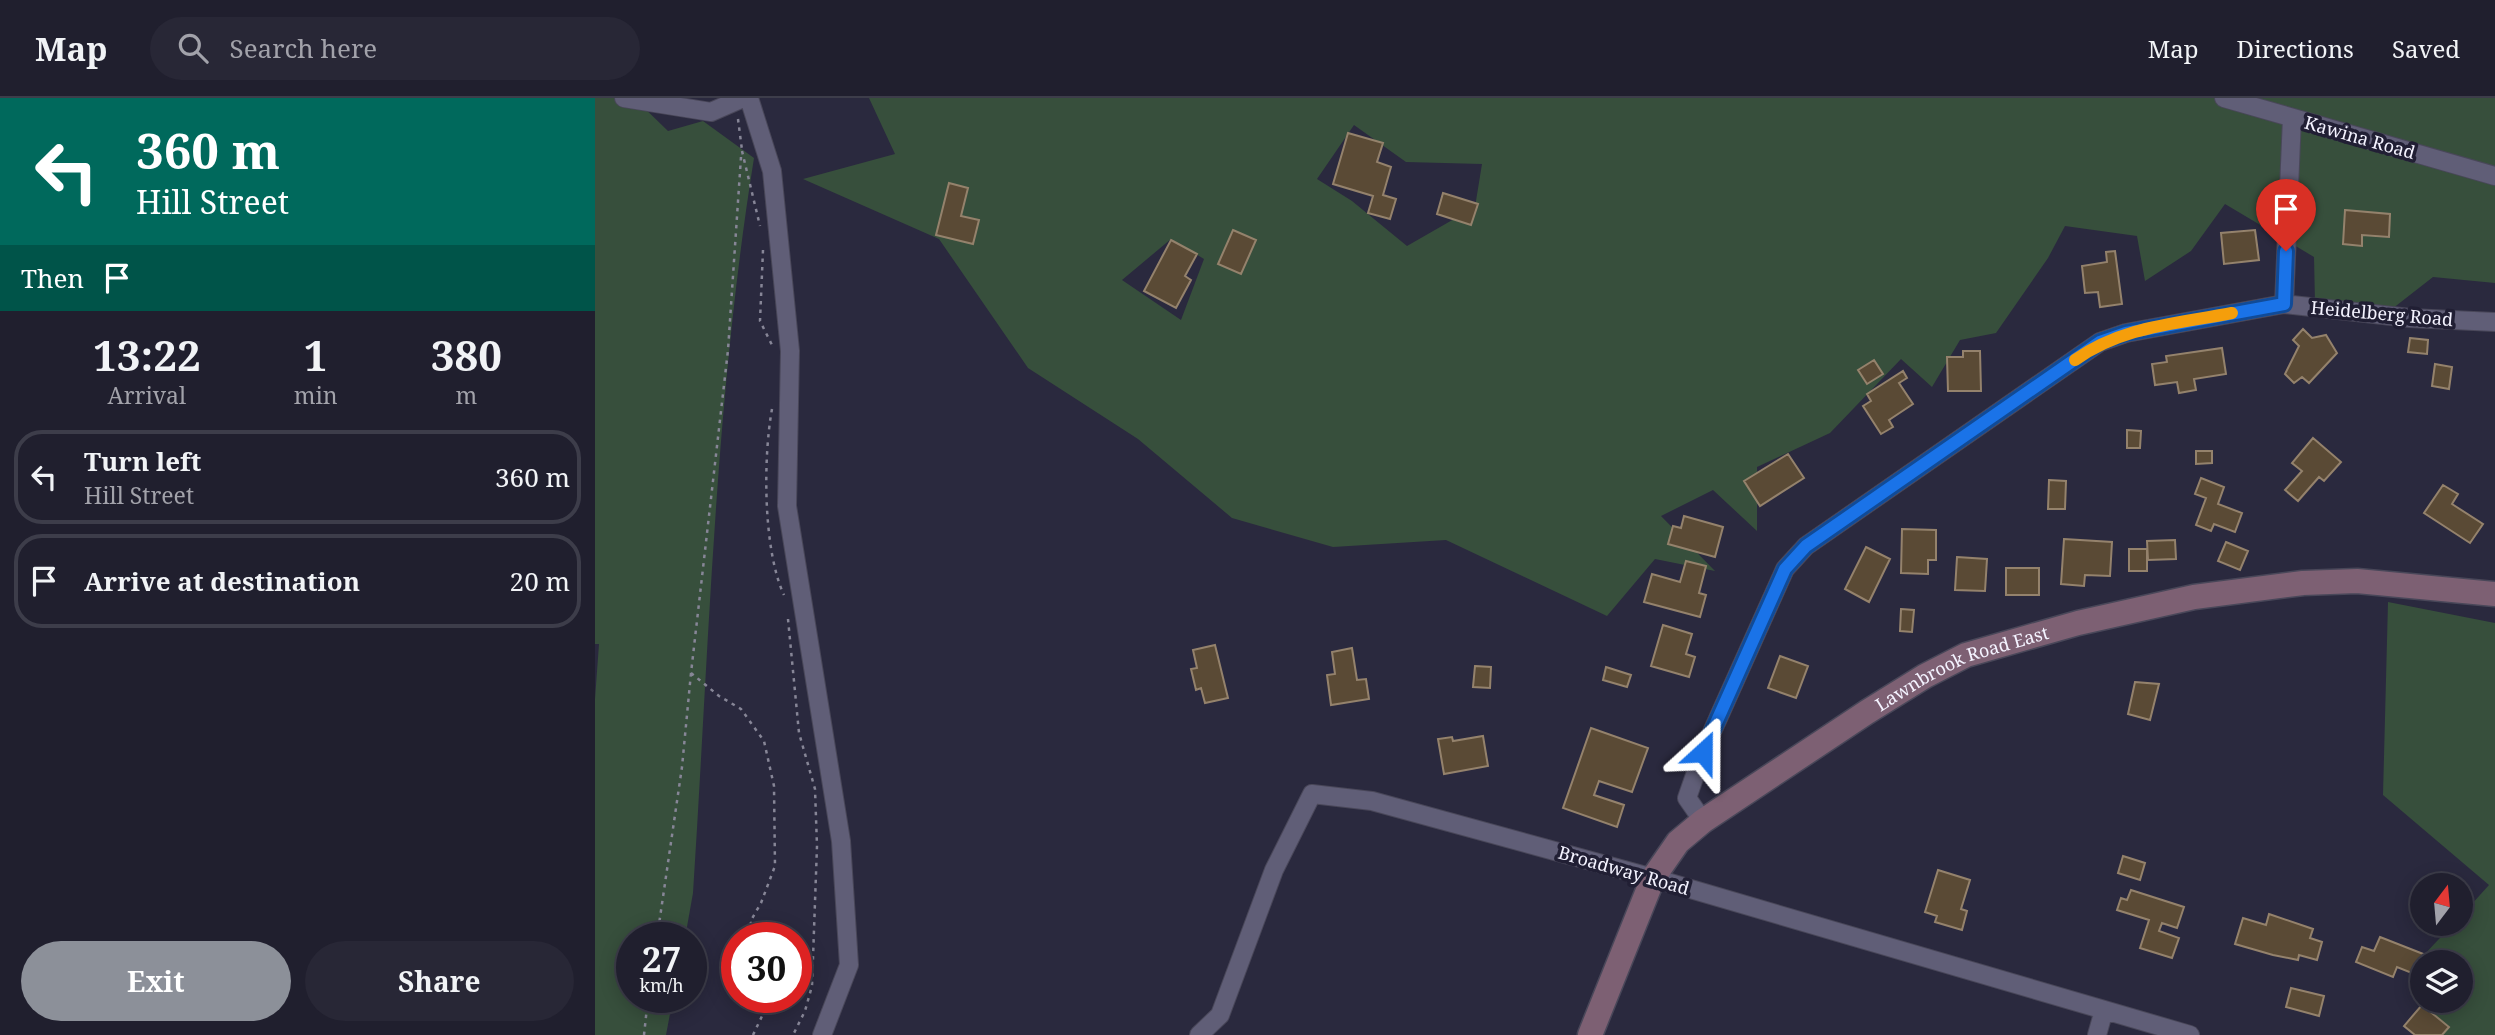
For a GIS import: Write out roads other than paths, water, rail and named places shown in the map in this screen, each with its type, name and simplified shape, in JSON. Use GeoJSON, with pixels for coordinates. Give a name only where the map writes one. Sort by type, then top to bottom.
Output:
{"type":"FeatureCollection","features":[{"type":"Feature","properties":{"kind":"street"},"geometry":{"type":"LineString","coordinates":[[624,98],[711,112],[743,99],[772,171],[790,351],[787,506],[812,675],[841,841],[849,965],[822,1035]]}},
{"type":"Feature","properties":{"kind":"street","name":"Kawina Road"},"geometry":{"type":"LineString","coordinates":[[2224,98],[2495,176]]}},
{"type":"Feature","properties":{"kind":"street"},"geometry":{"type":"LineString","coordinates":[[2284,304],[2292,117]]}},
{"type":"Feature","properties":{"kind":"street","name":"Heidelberg Road"},"geometry":{"type":"LineString","coordinates":[[1703,821],[1687,798],[1703,752],[1785,569],[1806,546],[2100,342],[2126,333],[2284,304],[2410,318],[2495,321]]}},
{"type":"Feature","properties":{"kind":"street","name":"Lawnbrook Road East"},"geometry":{"type":"LineString","coordinates":[[1590,1035],[1653,878],[1678,842],[1703,821],[1925,676],[1966,656],[2078,623],[2194,597],[2303,583],[2357,581],[2495,594]]}},
{"type":"Feature","properties":{"kind":"street","name":"Broadway Road"},"geometry":{"type":"LineString","coordinates":[[1199,1035],[1220,1015],[1274,870],[1312,794],[1372,801],[1653,878],[2190,1035]]}},
{"type":"Feature","properties":{"kind":"street"},"geometry":{"type":"LineString","coordinates":[[2097,1035],[2104,1010]]}}]}
